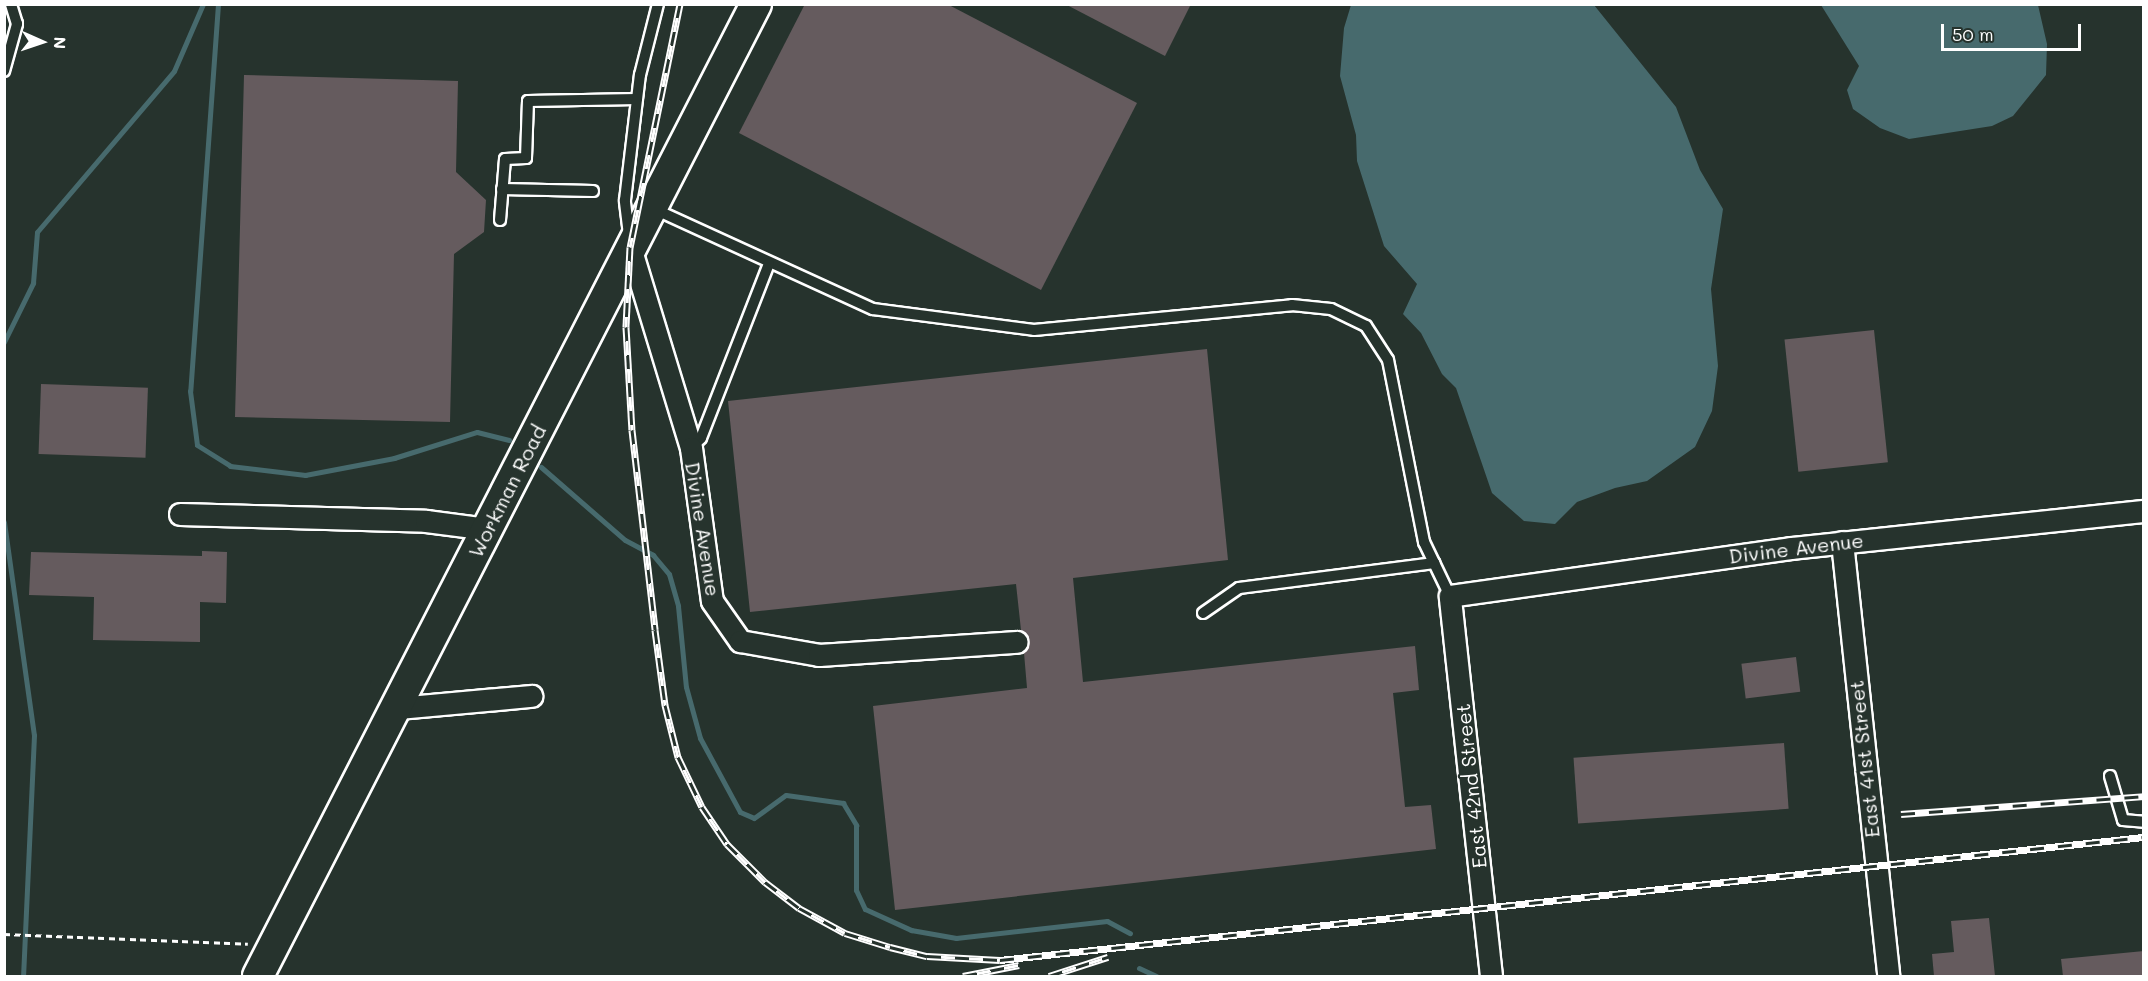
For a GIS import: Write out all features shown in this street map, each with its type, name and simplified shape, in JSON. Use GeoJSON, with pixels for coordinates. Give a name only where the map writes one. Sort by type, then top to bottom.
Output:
{"type":"FeatureCollection","features":[{"type":"Feature","properties":{"kind":"street","name":"Workman Road"},"geometry":{"type":"LineString","coordinates":[[258,976],[398,708],[630,247],[756,4]]}},
{"type":"Feature","properties":{"kind":"street","name":"Divine Avenue"},"geometry":{"type":"LineString","coordinates":[[630,247],[691,448],[712,602],[740,641],[819,656],[1017,642]]}},
{"type":"Feature","properties":{"kind":"street","name":"Divine Avenue"},"geometry":{"type":"LineString","coordinates":[[1450,596],[1842,542],[2144,511]]}},
{"type":"Feature","properties":{"kind":"street"},"geometry":{"type":"LineString","coordinates":[[180,514],[426,521],[488,529]]}},
{"type":"Feature","properties":{"kind":"street","name":"East 41st Street"},"geometry":{"type":"LineString","coordinates":[[1842,542],[1888,976]]}},
{"type":"Feature","properties":{"kind":"street","name":"East 42nd Street"},"geometry":{"type":"LineString","coordinates":[[1450,596],[1491,976]]}},
{"type":"Feature","properties":{"kind":"street"},"geometry":{"type":"LineString","coordinates":[[398,708],[531,696]]}},
{"type":"Feature","properties":{"kind":"lane"},"geometry":{"type":"LineString","coordinates":[[4,71],[18,24],[12,4]]}},
{"type":"Feature","properties":{"kind":"lane"},"geometry":{"type":"LineString","coordinates":[[630,247],[625,200],[637,99],[658,4]]}},
{"type":"Feature","properties":{"kind":"lane"},"geometry":{"type":"LineString","coordinates":[[500,220],[505,159],[526,158],[528,101],[637,99]]}},
{"type":"Feature","properties":{"kind":"lane"},"geometry":{"type":"LineString","coordinates":[[502,189],[593,191]]}},
{"type":"Feature","properties":{"kind":"lane"},"geometry":{"type":"LineString","coordinates":[[651,208],[769,264],[873,309],[1034,330],[1292,305],[1331,309],[1366,326],[1388,360],[1424,542],[1450,596]]}},
{"type":"Feature","properties":{"kind":"lane"},"geometry":{"type":"LineString","coordinates":[[691,448],[701,438],[769,264]]}},
{"type":"Feature","properties":{"kind":"lane"},"geometry":{"type":"LineString","coordinates":[[1203,613],[1239,588],[1434,563]]}},
{"type":"Feature","properties":{"kind":"lane"},"geometry":{"type":"LineString","coordinates":[[2110,776],[2122,820],[2144,822]]}},
{"type":"Feature","properties":{"kind":"path"},"geometry":{"type":"LineString","coordinates":[[4,934],[274,945]]}},
{"type":"Feature","properties":{"kind":"water"},"geometry":{"type":"Polygon","coordinates":[[[1351,5],[1594,5],[1676,107],[1700,170],[1723,209],[1711,289],[1718,366],[1712,411],[1695,447],[1647,481],[1615,488],[1577,502],[1555,524],[1524,521],[1492,493],[1456,388],[1442,374],[1421,333],[1403,314],[1417,284],[1384,246],[1357,161],[1356,135],[1340,76],[1344,28],[1351,5]]]}},
{"type":"Feature","properties":{"kind":"water"},"geometry":{"type":"Polygon","coordinates":[[[1821,5],[2038,5],[2047,44],[2046,75],[2013,116],[1992,126],[1909,139],[1880,128],[1853,109],[1847,90],[1859,66],[1821,5]]]}},
{"type":"Feature","properties":{"kind":"building"},"geometry":{"type":"Polygon","coordinates":[[[805,4],[947,4],[1137,103],[1041,290],[739,133],[805,4]]]}},
{"type":"Feature","properties":{"kind":"building"},"geometry":{"type":"Polygon","coordinates":[[[1065,4],[1191,4],[1165,56],[1065,4]]]}},
{"type":"Feature","properties":{"kind":"building"},"geometry":{"type":"Polygon","coordinates":[[[244,75],[458,81],[456,172],[486,200],[484,232],[454,254],[450,422],[235,417],[244,75]]]}},
{"type":"Feature","properties":{"kind":"building"},"geometry":{"type":"Polygon","coordinates":[[[1874,330],[1888,462],[1798,472],[1784,339],[1874,330]]]}},
{"type":"Feature","properties":{"kind":"building"},"geometry":{"type":"Polygon","coordinates":[[[1207,349],[1228,560],[1073,578],[1083,682],[1415,646],[1419,690],[1393,693],[1405,807],[1431,805],[1436,849],[895,910],[873,706],[1027,688],[1024,653],[1030,641],[1021,630],[1016,584],[750,612],[728,401],[1207,349]]]}},
{"type":"Feature","properties":{"kind":"building"},"geometry":{"type":"Polygon","coordinates":[[[41,384],[148,388],[145,458],[39,454],[41,384]]]}},
{"type":"Feature","properties":{"kind":"building"},"geometry":{"type":"Polygon","coordinates":[[[202,551],[227,552],[226,603],[200,602],[200,642],[93,640],[94,597],[29,595],[31,552],[202,556],[202,551]]]}},
{"type":"Feature","properties":{"kind":"building"},"geometry":{"type":"Polygon","coordinates":[[[1796,657],[1800,692],[1746,698],[1741,664],[1796,657]]]}},
{"type":"Feature","properties":{"kind":"building"},"geometry":{"type":"Polygon","coordinates":[[[1784,743],[1789,809],[1578,824],[1574,758],[1784,743]]]}},
{"type":"Feature","properties":{"kind":"building"},"geometry":{"type":"Polygon","coordinates":[[[1989,918],[1995,976],[1934,976],[1932,954],[1954,952],[1951,921],[1989,918]]]}},
{"type":"Feature","properties":{"kind":"building"},"geometry":{"type":"Polygon","coordinates":[[[2144,951],[2144,976],[2063,976],[2061,959],[2144,951]]]}},
{"type":"Feature","properties":{"kind":"waterway"},"geometry":{"type":"LineString","coordinates":[[4,342],[33,283],[37,232],[174,71],[203,4]]}},
{"type":"Feature","properties":{"kind":"waterway"},"geometry":{"type":"LineString","coordinates":[[218,4],[190,391],[197,445],[230,466],[305,475],[394,458],[477,432],[509,440]]}},
{"type":"Feature","properties":{"kind":"waterway"},"geometry":{"type":"LineString","coordinates":[[541,467],[625,540],[653,555],[669,574],[678,606],[686,687],[700,738],[740,812],[754,818],[786,795],[843,803],[856,825],[856,890],[865,909],[911,930],[956,938],[1107,921],[1130,933]]}},
{"type":"Feature","properties":{"kind":"waterway"},"geometry":{"type":"LineString","coordinates":[[4,522],[34,735],[23,976]]}},
{"type":"Feature","properties":{"kind":"waterway"},"geometry":{"type":"LineString","coordinates":[[1139,968],[1156,976]]}},
{"type":"Feature","properties":{"kind":"railway"},"geometry":{"type":"LineString","coordinates":[[680,4],[630,247],[626,327],[632,430],[655,630],[665,705],[678,757],[702,807],[727,844],[765,882],[799,908],[845,933],[890,947],[927,956],[1000,960],[2144,837]]}},
{"type":"Feature","properties":{"kind":"railway"},"geometry":{"type":"LineString","coordinates":[[1901,814],[2144,796]]}},
{"type":"Feature","properties":{"kind":"railway"},"geometry":{"type":"LineString","coordinates":[[1049,976],[1108,957]]}},
{"type":"Feature","properties":{"kind":"railway"},"geometry":{"type":"LineString","coordinates":[[963,976],[1019,965]]}}]}
